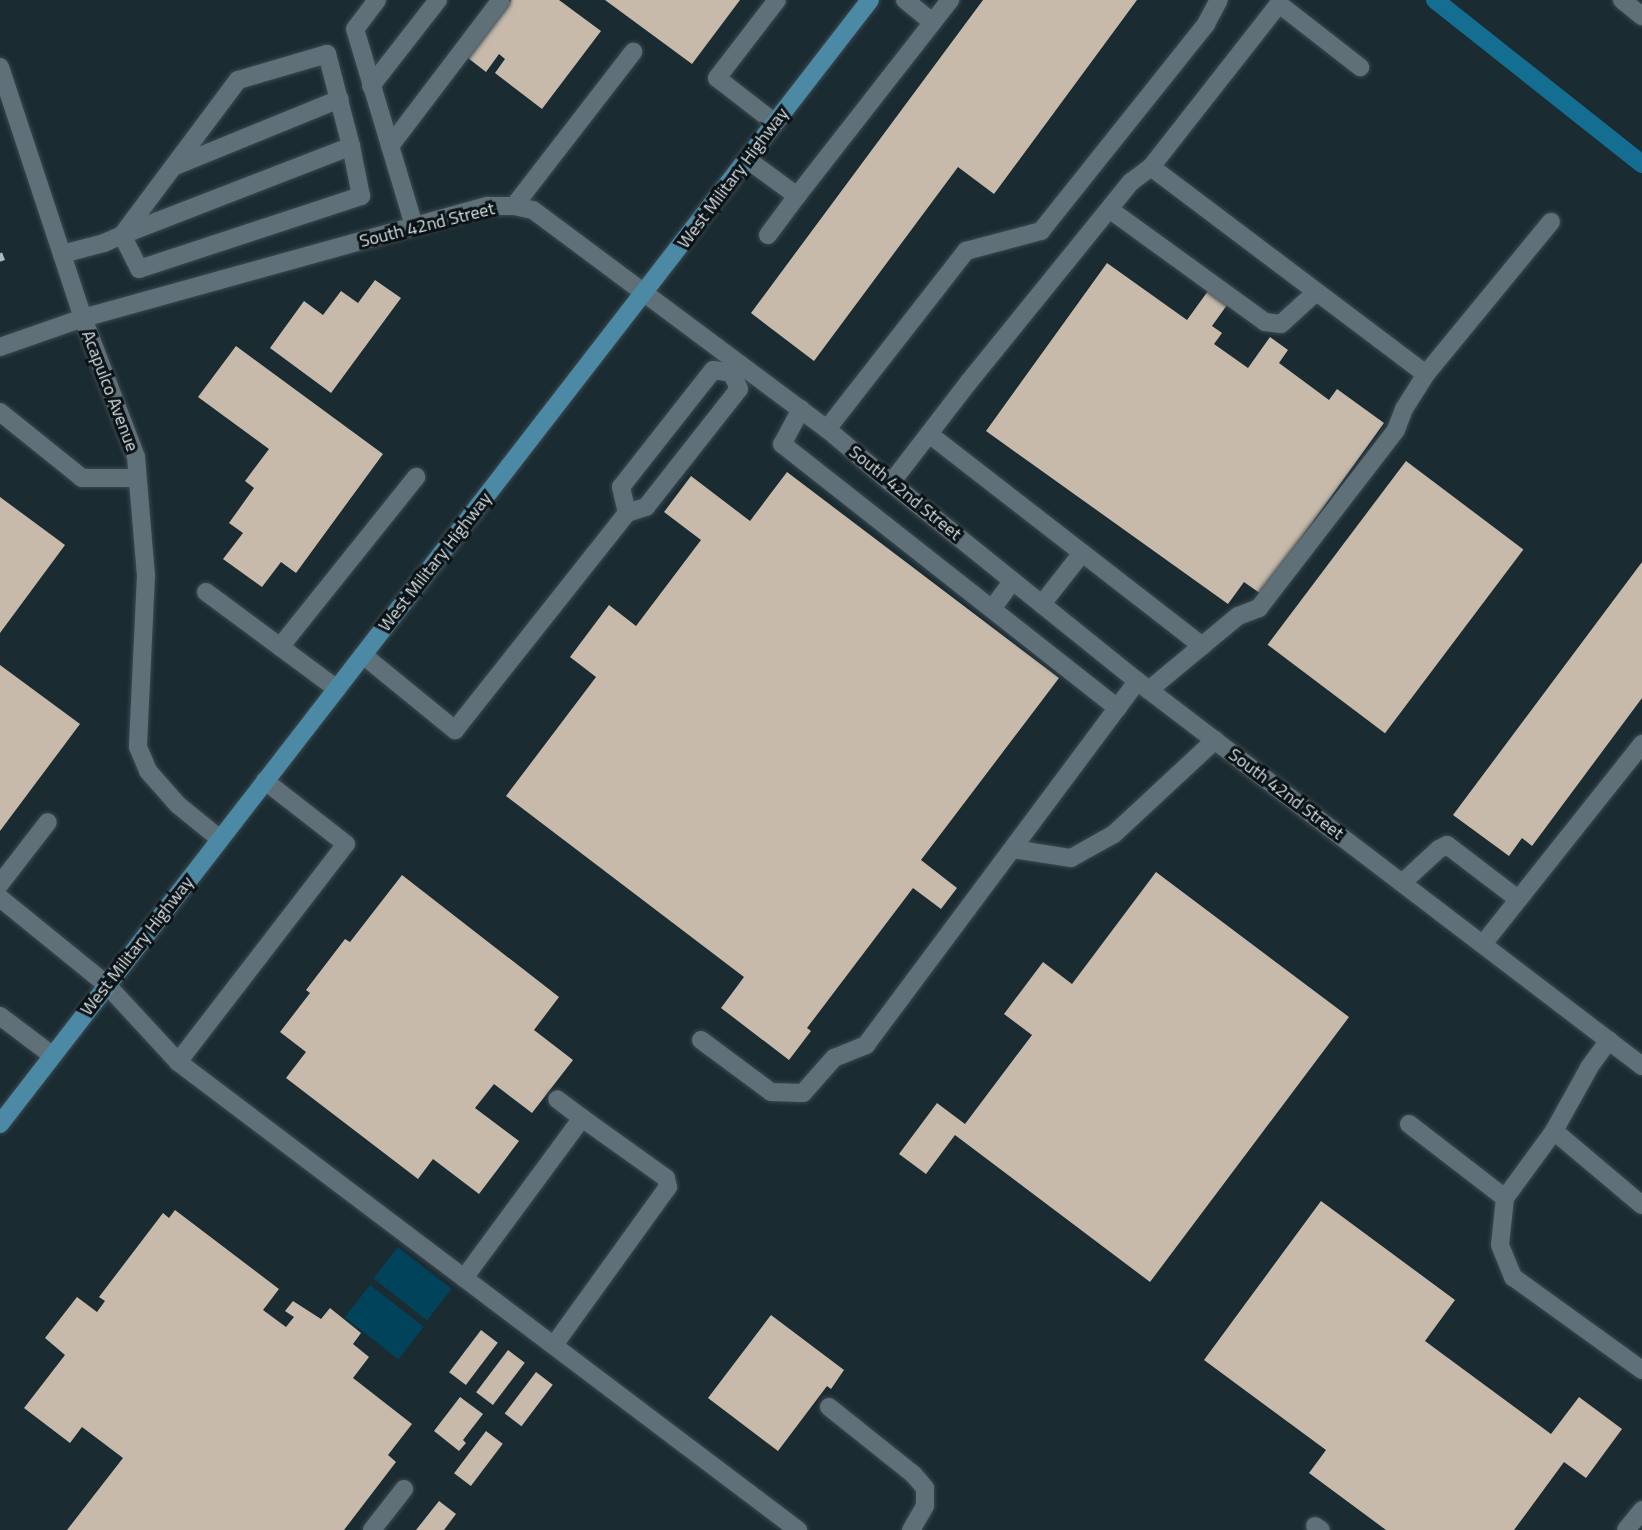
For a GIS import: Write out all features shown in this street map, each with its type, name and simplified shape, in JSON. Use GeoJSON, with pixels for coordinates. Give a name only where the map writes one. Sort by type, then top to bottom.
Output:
{"type":"FeatureCollection","features":[{"type":"Feature","properties":{"kind":"main road","name":"West Military Highway"},"geometry":{"type":"LineString","coordinates":[[2,1117],[53,1056],[870,0]]}},
{"type":"Feature","properties":{"kind":"street"},"geometry":{"type":"LineString","coordinates":[[377,0],[355,29],[414,226]]}},
{"type":"Feature","properties":{"kind":"street"},"geometry":{"type":"LineString","coordinates":[[371,86],[438,0]]}},
{"type":"Feature","properties":{"kind":"street"},"geometry":{"type":"LineString","coordinates":[[390,146],[501,0]]}},
{"type":"Feature","properties":{"kind":"street"},"geometry":{"type":"LineString","coordinates":[[775,123],[717,78],[777,0]]}},
{"type":"Feature","properties":{"kind":"street"},"geometry":{"type":"LineString","coordinates":[[905,0],[932,22]]}},
{"type":"Feature","properties":{"kind":"street"},"geometry":{"type":"LineString","coordinates":[[768,235],[950,0]]}},
{"type":"Feature","properties":{"kind":"street"},"geometry":{"type":"LineString","coordinates":[[827,429],[966,251],[1041,231],[1206,24],[1219,0]]}},
{"type":"Feature","properties":{"kind":"street"},"geometry":{"type":"LineString","coordinates":[[1622,0],[1642,16]]}},
{"type":"Feature","properties":{"kind":"street"},"geometry":{"type":"LineString","coordinates":[[891,483],[1131,182],[1151,167],[1279,4],[1360,67]]}},
{"type":"Feature","properties":{"kind":"street"},"geometry":{"type":"LineString","coordinates":[[514,206],[633,52]]}},
{"type":"Feature","properties":{"kind":"street"},"geometry":{"type":"LineString","coordinates":[[327,54],[340,99],[361,196],[139,269],[122,236],[238,80],[327,54]]}},
{"type":"Feature","properties":{"kind":"street","name":"Acapulco Avenue"},"geometry":{"type":"LineString","coordinates":[[0,67],[83,318],[136,458],[146,575],[138,747],[148,771],[170,796],[220,839]]}},
{"type":"Feature","properties":{"kind":"street"},"geometry":{"type":"LineString","coordinates":[[173,167],[340,99]]}},
{"type":"Feature","properties":{"kind":"street"},"geometry":{"type":"LineString","coordinates":[[62,254],[122,236],[351,146]]}},
{"type":"Feature","properties":{"kind":"street"},"geometry":{"type":"LineString","coordinates":[[748,160],[797,196]]}},
{"type":"Feature","properties":{"kind":"street"},"geometry":{"type":"LineString","coordinates":[[1151,167],[1426,374]]}},
{"type":"Feature","properties":{"kind":"street","name":"South 42nd Street"},"geometry":{"type":"LineString","coordinates":[[0,348],[83,318],[488,206],[514,206],[532,210],[736,368],[801,409],[827,429],[1143,685],[1642,1066]]}},
{"type":"Feature","properties":{"kind":"street"},"geometry":{"type":"LineString","coordinates":[[1109,209],[1265,322],[1281,324],[1316,292]]}},
{"type":"Feature","properties":{"kind":"street"},"geometry":{"type":"LineString","coordinates":[[700,1040],[771,1092],[803,1093],[834,1058],[866,1045],[1117,708],[1143,685],[1202,646],[1238,616],[1259,608],[1396,430],[1404,409],[1426,374],[1551,222]]}},
{"type":"Feature","properties":{"kind":"street"},"geometry":{"type":"LineString","coordinates":[[363,655],[455,730],[627,513],[646,507],[739,389],[736,368],[713,370],[621,487],[627,513]]}},
{"type":"Feature","properties":{"kind":"street"},"geometry":{"type":"LineString","coordinates":[[801,409],[782,444],[1117,708]]}},
{"type":"Feature","properties":{"kind":"street"},"geometry":{"type":"LineString","coordinates":[[0,412],[82,478],[137,478]]}},
{"type":"Feature","properties":{"kind":"street"},"geometry":{"type":"LineString","coordinates":[[929,434],[1202,646]]}},
{"type":"Feature","properties":{"kind":"street"},"geometry":{"type":"LineString","coordinates":[[280,647],[416,477]]}},
{"type":"Feature","properties":{"kind":"street"},"geometry":{"type":"LineString","coordinates":[[1042,604],[1082,553]]}},
{"type":"Feature","properties":{"kind":"street"},"geometry":{"type":"LineString","coordinates":[[992,609],[1012,580]]}},
{"type":"Feature","properties":{"kind":"street"},"geometry":{"type":"LineString","coordinates":[[206,592],[337,689]]}},
{"type":"Feature","properties":{"kind":"street"},"geometry":{"type":"LineString","coordinates":[[1013,849],[1071,858],[1114,834],[1215,740]]}},
{"type":"Feature","properties":{"kind":"street"},"geometry":{"type":"LineString","coordinates":[[1483,944],[1642,744]]}},
{"type":"Feature","properties":{"kind":"street"},"geometry":{"type":"LineString","coordinates":[[178,1062],[346,844],[265,781]]}},
{"type":"Feature","properties":{"kind":"street"},"geometry":{"type":"LineString","coordinates":[[0,884],[48,822]]}},
{"type":"Feature","properties":{"kind":"street"},"geometry":{"type":"LineString","coordinates":[[1402,883],[1447,844],[1518,899]]}},
{"type":"Feature","properties":{"kind":"street"},"geometry":{"type":"LineString","coordinates":[[0,898],[107,985],[178,1062],[798,1530]]}},
{"type":"Feature","properties":{"kind":"street"},"geometry":{"type":"LineString","coordinates":[[0,1016],[53,1056]]}},
{"type":"Feature","properties":{"kind":"street"},"geometry":{"type":"LineString","coordinates":[[1609,1040],[1589,1068],[1554,1131],[1505,1198],[1500,1245],[1513,1277],[1642,1370]]}},
{"type":"Feature","properties":{"kind":"street"},"geometry":{"type":"LineString","coordinates":[[554,1345],[668,1187],[666,1178],[557,1099]]}},
{"type":"Feature","properties":{"kind":"street"},"geometry":{"type":"LineString","coordinates":[[464,1278],[582,1118]]}},
{"type":"Feature","properties":{"kind":"street"},"geometry":{"type":"LineString","coordinates":[[1410,1124],[1505,1198]]}},
{"type":"Feature","properties":{"kind":"street"},"geometry":{"type":"LineString","coordinates":[[1554,1131],[1642,1205]]}},
{"type":"Feature","properties":{"kind":"street"},"geometry":{"type":"LineString","coordinates":[[829,1407],[913,1474],[925,1488],[926,1506],[911,1530]]}},
{"type":"Feature","properties":{"kind":"street"},"geometry":{"type":"LineString","coordinates":[[372,1530],[405,1489]]}},
{"type":"Feature","properties":{"kind":"street"},"geometry":{"type":"LineString","coordinates":[[1626,1530],[1642,1510]]}},
{"type":"Feature","properties":{"kind":"shaded area"},"geometry":{"type":"Polygon","coordinates":[[[398,1247],[452,1289],[427,1320],[373,1279],[398,1247]]]}},
{"type":"Feature","properties":{"kind":"shaded area"},"geometry":{"type":"Polygon","coordinates":[[[370,1285],[424,1327],[398,1359],[345,1317],[370,1285]]]}},
{"type":"Feature","properties":{"kind":"building"},"geometry":{"type":"Polygon","coordinates":[[[511,0],[559,0],[601,31],[542,109],[495,73],[505,59],[499,54],[486,72],[468,58],[511,0]]]}},
{"type":"Feature","properties":{"kind":"building"},"geometry":{"type":"Polygon","coordinates":[[[605,0],[740,0],[692,64],[605,0]]]}},
{"type":"Feature","properties":{"kind":"building"},"geometry":{"type":"Polygon","coordinates":[[[983,0],[1137,0],[994,194],[958,167],[814,361],[751,313],[983,0]]]}},
{"type":"Feature","properties":{"kind":"building"},"geometry":{"type":"Polygon","coordinates":[[[1107,263],[1187,320],[1208,291],[1227,305],[1212,326],[1222,333],[1214,344],[1248,368],[1270,337],[1288,350],[1279,363],[1329,400],[1337,389],[1384,423],[1261,594],[1244,582],[1228,604],[986,431],[1107,263]]]}},
{"type":"Feature","properties":{"kind":"building"},"geometry":{"type":"Polygon","coordinates":[[[375,280],[401,298],[331,393],[270,348],[304,301],[323,315],[341,291],[358,303],[375,280]]]}},
{"type":"Feature","properties":{"kind":"building"},"geometry":{"type":"Polygon","coordinates":[[[236,346],[383,454],[296,573],[281,562],[262,587],[223,559],[243,533],[229,523],[254,488],[245,481],[269,449],[198,397],[236,346]]]}},
{"type":"Feature","properties":{"kind":"building"},"geometry":{"type":"Polygon","coordinates":[[[1406,461],[1523,549],[1385,733],[1268,645],[1406,461]]]}},
{"type":"Feature","properties":{"kind":"building"},"geometry":{"type":"Polygon","coordinates":[[[787,472],[1059,678],[921,860],[957,888],[941,909],[913,888],[807,1028],[811,1031],[789,1060],[721,1008],[744,977],[506,796],[596,677],[570,657],[609,605],[636,626],[701,540],[664,512],[691,476],[750,521],[787,472]]]}},
{"type":"Feature","properties":{"kind":"building"},"geometry":{"type":"Polygon","coordinates":[[[0,497],[65,545],[0,633],[0,497]]]}},
{"type":"Feature","properties":{"kind":"building"},"geometry":{"type":"Polygon","coordinates":[[[1642,562],[1642,698],[1532,846],[1522,838],[1509,856],[1453,815],[1642,562]]]}},
{"type":"Feature","properties":{"kind":"building"},"geometry":{"type":"Polygon","coordinates":[[[0,665],[80,724],[0,831],[0,665]]]}},
{"type":"Feature","properties":{"kind":"building"},"geometry":{"type":"Polygon","coordinates":[[[1156,872],[1349,1017],[1150,1282],[955,1135],[926,1174],[899,1154],[937,1103],[965,1124],[1032,1035],[1004,1014],[1043,962],[1072,984],[1156,872]]]}},
{"type":"Feature","properties":{"kind":"building"},"geometry":{"type":"Polygon","coordinates":[[[402,875],[559,997],[534,1030],[573,1060],[532,1113],[494,1084],[475,1108],[519,1141],[479,1194],[433,1159],[418,1179],[286,1078],[306,1052],[280,1032],[310,993],[306,990],[345,939],[350,942],[402,875]]]}},
{"type":"Feature","properties":{"kind":"building"},"geometry":{"type":"Polygon","coordinates":[[[1321,1201],[1455,1300],[1425,1341],[1551,1434],[1579,1397],[1622,1429],[1586,1478],[1564,1462],[1514,1530],[1386,1530],[1309,1473],[1326,1450],[1204,1360],[1321,1201]]]}},
{"type":"Feature","properties":{"kind":"building"},"geometry":{"type":"Polygon","coordinates":[[[175,1210],[279,1289],[263,1310],[286,1327],[294,1317],[285,1311],[293,1301],[321,1319],[330,1308],[361,1333],[353,1344],[369,1357],[353,1378],[412,1424],[388,1455],[396,1462],[344,1530],[67,1530],[123,1458],[82,1427],[70,1443],[24,1408],[65,1355],[45,1338],[77,1297],[97,1312],[105,1301],[99,1297],[163,1213],[169,1218],[175,1210]]]}},
{"type":"Feature","properties":{"kind":"building"},"geometry":{"type":"Polygon","coordinates":[[[771,1315],[844,1370],[831,1389],[827,1386],[778,1451],[708,1398],[771,1315]]]}},
{"type":"Feature","properties":{"kind":"building"},"geometry":{"type":"Polygon","coordinates":[[[481,1330],[498,1343],[466,1385],[449,1372],[481,1330]]]}},
{"type":"Feature","properties":{"kind":"building"},"geometry":{"type":"Polygon","coordinates":[[[508,1350],[525,1363],[493,1405],[476,1392],[508,1350]]]}},
{"type":"Feature","properties":{"kind":"building"},"geometry":{"type":"Polygon","coordinates":[[[536,1372],[553,1385],[521,1426],[505,1414],[536,1372]]]}},
{"type":"Feature","properties":{"kind":"building"},"geometry":{"type":"Polygon","coordinates":[[[460,1397],[483,1414],[463,1440],[466,1443],[459,1451],[434,1431],[460,1397]]]}},
{"type":"Feature","properties":{"kind":"building"},"geometry":{"type":"Polygon","coordinates":[[[486,1431],[503,1444],[471,1486],[454,1473],[486,1431]]]}},
{"type":"Feature","properties":{"kind":"building"},"geometry":{"type":"Polygon","coordinates":[[[439,1501],[456,1514],[444,1530],[416,1530],[439,1501]]]}},
{"type":"Feature","properties":{"kind":"waterway"},"geometry":{"type":"LineString","coordinates":[[1435,0],[1642,164]]}},
{"type":"Feature","properties":{"kind":"railway"},"geometry":{"type":"LineString","coordinates":[[0,253],[5,266]]}}]}
